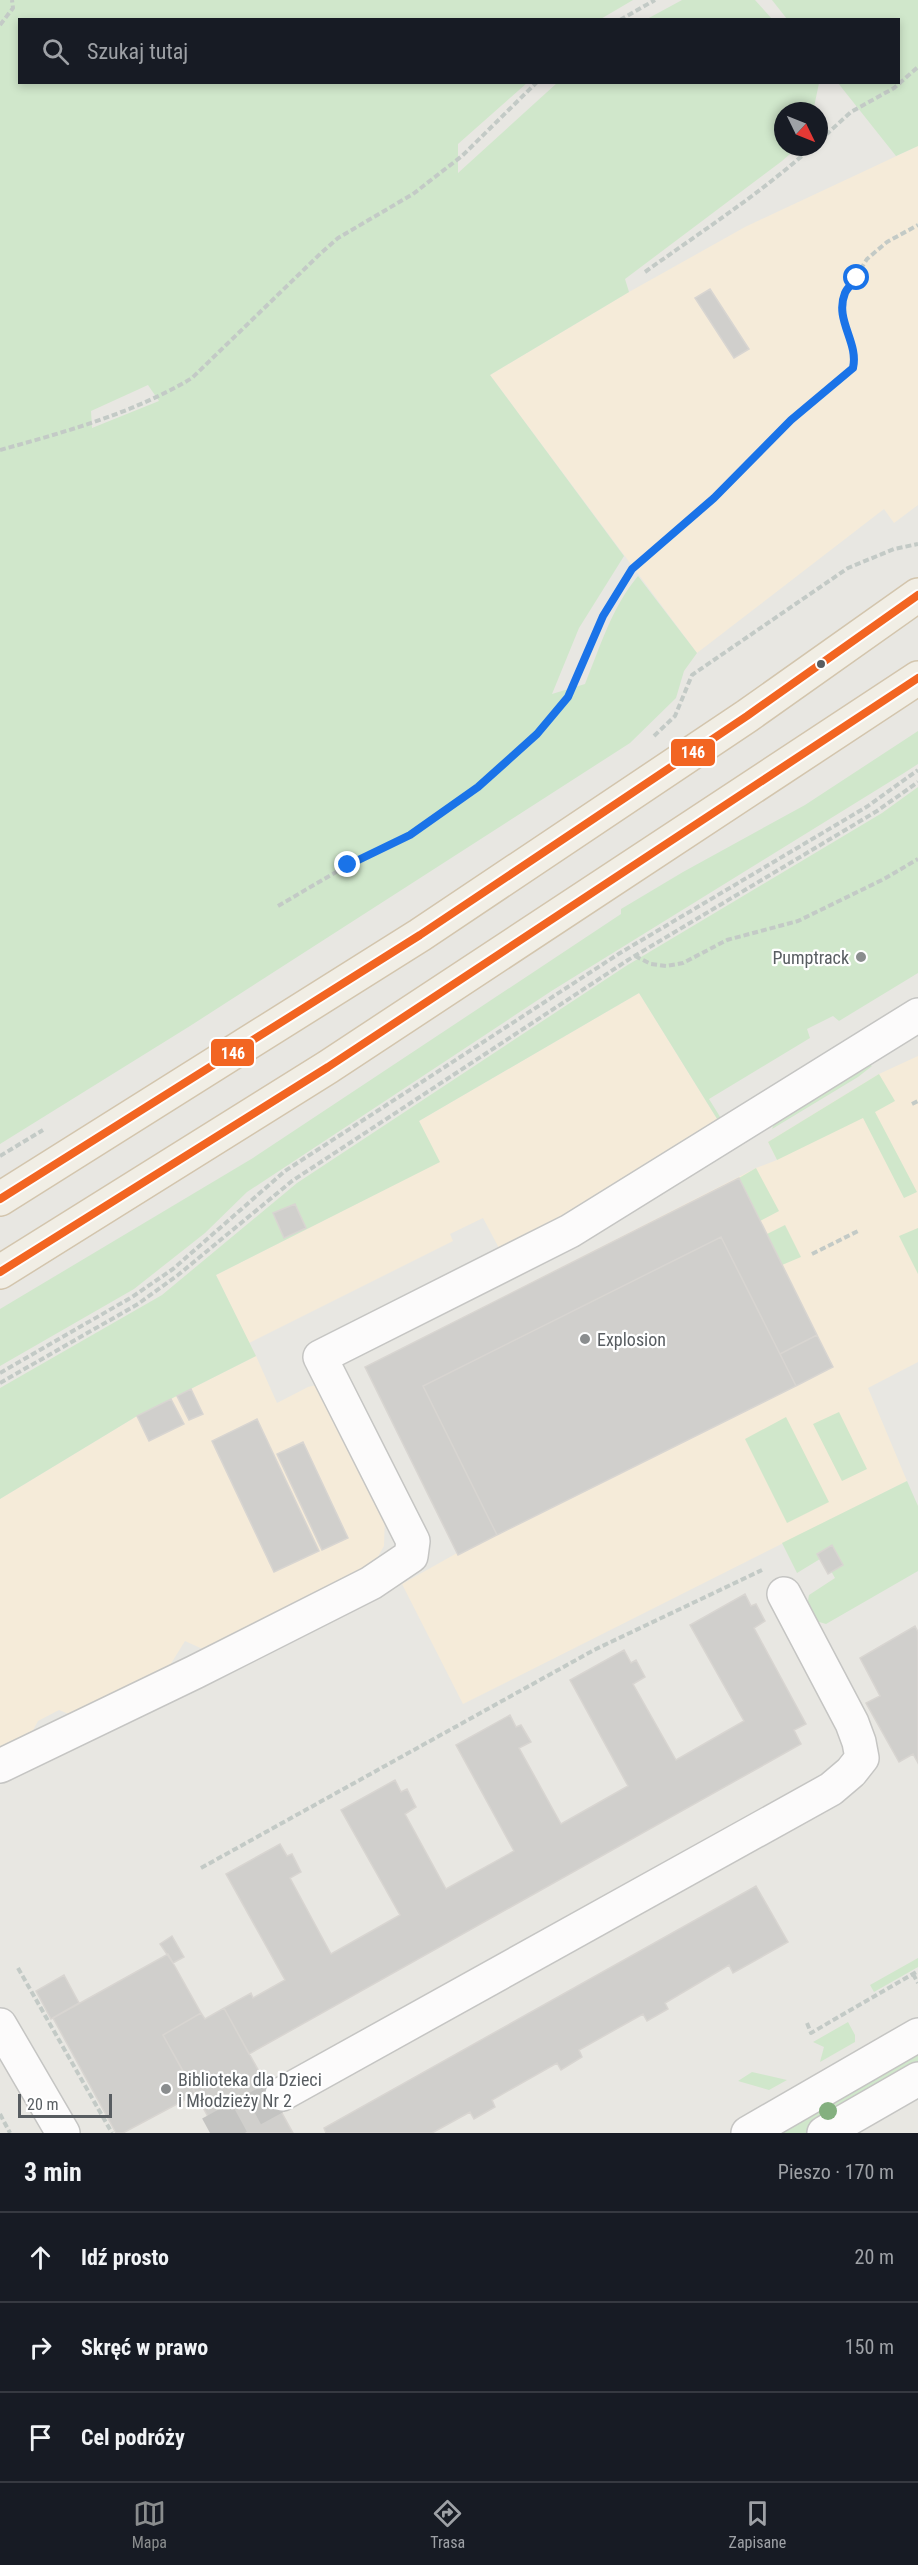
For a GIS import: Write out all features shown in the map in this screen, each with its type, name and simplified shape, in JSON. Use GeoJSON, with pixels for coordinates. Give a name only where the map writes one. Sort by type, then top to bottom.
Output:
{"type":"FeatureCollection","features":[{"type":"Feature","properties":{"kind":"main road"},"geometry":{"type":"LineString","coordinates":[[0,1199],[420,935],[738,723],[918,595]]}},
{"type":"Feature","properties":{"kind":"main road"},"geometry":{"type":"LineString","coordinates":[[0,1272],[328,1067],[918,678]]}},
{"type":"Feature","properties":{"kind":"street"},"geometry":{"type":"LineString","coordinates":[[0,1766],[195,1672],[371,1583],[411,1556],[413,1541],[320,1357],[570,1231],[918,1015]]}},
{"type":"Feature","properties":{"kind":"street"},"geometry":{"type":"LineString","coordinates":[[282,2094],[831,1789],[851,1772],[862,1758],[860,1742],[784,1594]]}},
{"type":"Feature","properties":{"kind":"street"},"geometry":{"type":"LineString","coordinates":[[0,2025],[63,2133]]}},
{"type":"Feature","properties":{"kind":"street"},"geometry":{"type":"LineString","coordinates":[[748,2133],[918,2035]]}},
{"type":"Feature","properties":{"kind":"street"},"geometry":{"type":"LineString","coordinates":[[824,2133],[918,2079]]}},
{"type":"Feature","properties":{"kind":"path"},"geometry":{"type":"LineString","coordinates":[[0,26],[13,8],[12,0]]}},
{"type":"Feature","properties":{"kind":"path"},"geometry":{"type":"LineString","coordinates":[[624,18],[656,0]]}},
{"type":"Feature","properties":{"kind":"path"},"geometry":{"type":"LineString","coordinates":[[900,83],[918,67]]}},
{"type":"Feature","properties":{"kind":"path"},"geometry":{"type":"LineString","coordinates":[[0,450],[130,408],[192,378],[338,238],[413,194],[462,156],[535,84]]}},
{"type":"Feature","properties":{"kind":"path"},"geometry":{"type":"LineString","coordinates":[[828,133],[851,112],[899,84]]}},
{"type":"Feature","properties":{"kind":"path"},"geometry":{"type":"LineString","coordinates":[[645,272],[732,213],[802,156]]}},
{"type":"Feature","properties":{"kind":"path"},"geometry":{"type":"LineString","coordinates":[[278,906],[330,875],[410,835],[478,787],[537,734],[568,697],[603,616],[632,569],[714,498],[791,420],[853,368],[855,358],[853,347],[843,322],[845,294],[867,259],[887,242],[918,225]]}},
{"type":"Feature","properties":{"kind":"path"},"geometry":{"type":"LineString","coordinates":[[652,739],[675,716],[692,675],[848,568],[894,549],[918,544]]}},
{"type":"Feature","properties":{"kind":"path"},"geometry":{"type":"LineString","coordinates":[[0,1373],[132,1297],[173,1269],[285,1172],[620,953],[868,806],[918,770]]}},
{"type":"Feature","properties":{"kind":"path"},"geometry":{"type":"LineString","coordinates":[[0,1383],[138,1304],[178,1275],[292,1181],[634,956],[877,811],[918,782]]}},
{"type":"Feature","properties":{"kind":"path"},"geometry":{"type":"LineString","coordinates":[[634,956],[651,964],[666,966],[683,963],[727,940],[798,921],[884,879],[918,859]]}},
{"type":"Feature","properties":{"kind":"path"},"geometry":{"type":"LineString","coordinates":[[912,1104],[918,1101]]}},
{"type":"Feature","properties":{"kind":"path"},"geometry":{"type":"LineString","coordinates":[[0,1156],[50,1126]]}},
{"type":"Feature","properties":{"kind":"path"},"geometry":{"type":"LineString","coordinates":[[812,1254],[858,1231]]}},
{"type":"Feature","properties":{"kind":"path"},"geometry":{"type":"LineString","coordinates":[[201,1868],[594,1650],[754,1572],[762,1570],[772,1573],[784,1594]]}},
{"type":"Feature","properties":{"kind":"path"},"geometry":{"type":"LineString","coordinates":[[18,1968],[112,2133]]}},
{"type":"Feature","properties":{"kind":"path"},"geometry":{"type":"LineString","coordinates":[[807,2023],[812,2033],[918,1971]]}},
{"type":"Feature","properties":{"kind":"path"},"geometry":{"type":"LineString","coordinates":[[913,1974],[918,1983]]}},
{"type":"Feature","properties":{"kind":"path"},"geometry":{"type":"LineString","coordinates":[[0,2114],[10,2133]]}},
{"type":"Feature","properties":{"kind":"shaded area"},"geometry":{"type":"Polygon","coordinates":[[[918,146],[918,505],[894,523],[884,509],[697,653],[490,375],[629,292],[745,227],[918,146]]]}},
{"type":"Feature","properties":{"kind":"shaded area"},"geometry":{"type":"Polygon","coordinates":[[[639,993],[719,1122],[596,1197],[500,1250],[483,1218],[450,1234],[453,1241],[249,1343],[216,1275],[439,1162],[419,1121],[639,993]]]}},
{"type":"Feature","properties":{"kind":"shaded area"},"geometry":{"type":"Polygon","coordinates":[[[918,1056],[918,1362],[868,1388],[907,1481],[463,1704],[402,1584],[457,1553],[365,1367],[756,1168],[777,1160],[768,1142],[879,1074],[918,1056]]]}},
{"type":"Feature","properties":{"kind":"shaded area"},"geometry":{"type":"Polygon","coordinates":[[[256,1356],[277,1403],[308,1387],[316,1385],[323,1391],[385,1516],[384,1546],[376,1560],[365,1572],[207,1651],[185,1641],[167,1670],[71,1715],[59,1710],[38,1721],[31,1734],[0,1748],[0,1499],[137,1416],[256,1356]]]}},
{"type":"Feature","properties":{"kind":"green space"},"geometry":{"type":"Polygon","coordinates":[[[0,0],[633,0],[602,18],[18,18],[18,84],[526,84],[458,144],[458,173],[556,84],[819,84],[815,102],[774,102],[774,156],[788,156],[625,279],[629,292],[490,375],[624,556],[579,628],[552,694],[585,684],[614,614],[638,576],[697,653],[684,671],[676,698],[630,743],[190,1026],[0,1144],[0,0]],[[148,385],[91,411],[92,428],[159,401],[148,385]]]}},
{"type":"Feature","properties":{"kind":"green space"},"geometry":{"type":"Polygon","coordinates":[[[682,0],[755,0],[771,18],[649,18],[682,0]]]}},
{"type":"Feature","properties":{"kind":"green space"},"geometry":{"type":"Polygon","coordinates":[[[772,0],[918,0],[918,146],[896,156],[839,84],[900,84],[900,18],[786,18],[772,0]]]}},
{"type":"Feature","properties":{"kind":"green space"},"geometry":{"type":"Polygon","coordinates":[[[918,731],[918,764],[553,990],[247,1192],[205,1233],[134,1289],[0,1366],[0,1309],[253,1158],[621,914],[621,909],[805,805],[918,731]]]}},
{"type":"Feature","properties":{"kind":"green space"},"geometry":{"type":"Polygon","coordinates":[[[918,787],[918,973],[839,1021],[833,1016],[807,1029],[810,1038],[709,1099],[722,1120],[719,1122],[639,993],[419,1121],[440,1162],[216,1275],[256,1356],[137,1416],[0,1499],[0,1388],[162,1295],[297,1183],[626,966],[882,813],[918,787]]]}},
{"type":"Feature","properties":{"kind":"green space"},"geometry":{"type":"Polygon","coordinates":[[[869,1064],[872,1066],[858,1077],[772,1129],[776,1120],[869,1064]]]}},
{"type":"Feature","properties":{"kind":"green space"},"geometry":{"type":"Polygon","coordinates":[[[879,1074],[895,1101],[875,1112],[917,1192],[904,1198],[863,1118],[777,1160],[768,1142],[879,1074]]]}},
{"type":"Feature","properties":{"kind":"green space"},"geometry":{"type":"Polygon","coordinates":[[[756,1168],[779,1211],[760,1221],[739,1178],[756,1168]]]}},
{"type":"Feature","properties":{"kind":"green space"},"geometry":{"type":"Polygon","coordinates":[[[785,1225],[801,1257],[782,1265],[767,1234],[785,1225]]]}},
{"type":"Feature","properties":{"kind":"green space"},"geometry":{"type":"Polygon","coordinates":[[[918,1228],[918,1274],[899,1236],[918,1228]]]}},
{"type":"Feature","properties":{"kind":"green space"},"geometry":{"type":"Polygon","coordinates":[[[839,1412],[867,1469],[842,1481],[813,1424],[839,1412]]]}},
{"type":"Feature","properties":{"kind":"green space"},"geometry":{"type":"Polygon","coordinates":[[[786,1417],[829,1502],[787,1523],[745,1439],[786,1417]]]}},
{"type":"Feature","properties":{"kind":"green space"},"geometry":{"type":"Polygon","coordinates":[[[907,1481],[918,1506],[918,1571],[826,1624],[816,1621],[807,1607],[809,1595],[835,1578],[831,1571],[843,1565],[832,1546],[817,1554],[820,1559],[797,1573],[782,1543],[907,1481]]]}},
{"type":"Feature","properties":{"kind":"green space"},"geometry":{"type":"Polygon","coordinates":[[[918,1958],[918,1967],[874,1992],[870,1985],[918,1958]]]}},
{"type":"Feature","properties":{"kind":"green space"},"geometry":{"type":"Polygon","coordinates":[[[848,2022],[855,2035],[855,2042],[820,2062],[824,2047],[813,2042],[848,2022]]]}},
{"type":"Feature","properties":{"kind":"green space"},"geometry":{"type":"Polygon","coordinates":[[[918,2050],[918,2069],[806,2133],[772,2133],[918,2050]]]}},
{"type":"Feature","properties":{"kind":"green space"},"geometry":{"type":"Polygon","coordinates":[[[752,2072],[787,2080],[769,2090],[738,2081],[752,2072]]]}},
{"type":"Feature","properties":{"kind":"building"},"geometry":{"type":"Polygon","coordinates":[[[710,289],[749,349],[734,358],[695,298],[710,289]]]}},
{"type":"Feature","properties":{"kind":"building"},"geometry":{"type":"Polygon","coordinates":[[[739,1178],[817,1335],[780,1354],[721,1237],[423,1386],[497,1535],[458,1555],[365,1367],[739,1178]]]}},
{"type":"Feature","properties":{"kind":"building"},"geometry":{"type":"Polygon","coordinates":[[[295,1204],[306,1228],[284,1238],[273,1213],[295,1204]]]}},
{"type":"Feature","properties":{"kind":"building"},"geometry":{"type":"Polygon","coordinates":[[[721,1237],[796,1386],[497,1535],[423,1386],[721,1237]]]}},
{"type":"Feature","properties":{"kind":"building"},"geometry":{"type":"Polygon","coordinates":[[[817,1335],[833,1367],[796,1386],[780,1354],[817,1335]]]}},
{"type":"Feature","properties":{"kind":"building"},"geometry":{"type":"Polygon","coordinates":[[[191,1389],[203,1414],[189,1420],[177,1396],[191,1389]]]}},
{"type":"Feature","properties":{"kind":"building"},"geometry":{"type":"Polygon","coordinates":[[[171,1399],[184,1424],[149,1441],[137,1416],[171,1399]]]}},
{"type":"Feature","properties":{"kind":"building"},"geometry":{"type":"Polygon","coordinates":[[[257,1419],[319,1551],[274,1572],[212,1441],[257,1419]]]}},
{"type":"Feature","properties":{"kind":"building"},"geometry":{"type":"Polygon","coordinates":[[[303,1442],[348,1538],[322,1550],[277,1454],[303,1442]]]}},
{"type":"Feature","properties":{"kind":"building"},"geometry":{"type":"Polygon","coordinates":[[[832,1545],[843,1565],[828,1574],[817,1554],[832,1545]]]}},
{"type":"Feature","properties":{"kind":"building"},"geometry":{"type":"Polygon","coordinates":[[[745,1594],[751,1606],[756,1604],[765,1621],[754,1628],[806,1724],[794,1730],[801,1744],[249,2054],[224,2008],[251,1993],[253,1998],[285,1980],[226,1874],[280,1844],[287,1856],[292,1854],[301,1872],[290,1878],[331,1954],[400,1915],[341,1810],[395,1780],[401,1792],[407,1789],[416,1807],[405,1814],[446,1889],[514,1851],[456,1745],[510,1715],[516,1727],[521,1725],[531,1742],[519,1748],[561,1824],[628,1786],[570,1680],[624,1650],[631,1663],[636,1660],[645,1677],[633,1684],[676,1760],[744,1721],[690,1625],[745,1594]]]}},
{"type":"Feature","properties":{"kind":"building"},"geometry":{"type":"Polygon","coordinates":[[[915,1626],[918,1632],[918,1763],[913,1754],[899,1762],[866,1703],[880,1696],[860,1658],[915,1626]]]}},
{"type":"Feature","properties":{"kind":"building"},"geometry":{"type":"Polygon","coordinates":[[[756,1886],[788,1942],[733,1973],[729,1965],[665,2003],[668,2009],[647,2021],[643,2014],[579,2050],[582,2057],[561,2070],[557,2063],[492,2100],[495,2107],[474,2119],[470,2112],[432,2133],[326,2133],[324,2128],[756,1886]]]}},
{"type":"Feature","properties":{"kind":"building"},"geometry":{"type":"Polygon","coordinates":[[[172,1936],[184,1957],[173,1963],[160,1944],[172,1936]]]}},
{"type":"Feature","properties":{"kind":"building"},"geometry":{"type":"Polygon","coordinates":[[[168,1954],[201,2013],[163,2035],[196,2094],[123,2133],[116,2133],[53,2018],[168,1954]]]}},
{"type":"Feature","properties":{"kind":"building"},"geometry":{"type":"Polygon","coordinates":[[[64,1975],[79,2003],[51,2019],[36,1991],[64,1975]]]}},
{"type":"Feature","properties":{"kind":"building"},"geometry":{"type":"Polygon","coordinates":[[[224,2008],[293,2133],[217,2133],[163,2035],[201,2013],[205,2019],[224,2008]]]}},
{"type":"Feature","properties":{"kind":"tunnel"},"geometry":{"type":"LineString","coordinates":[[210,2133],[282,2094]]}},
{"type":"Feature","properties":{"kind":"transit line","name":"146"},"geometry":{"type":"LineString","coordinates":[[0,1199],[420,935],[747,716],[918,595]]}},
{"type":"Feature","properties":{"kind":"transit line","name":"146"},"geometry":{"type":"LineString","coordinates":[[0,1272],[328,1067],[918,678]]}},
{"type":"Feature","properties":{"kind":"place","name":"Pumptrack"},"geometry":{"type":"Point","coordinates":[861,957]}},
{"type":"Feature","properties":{"kind":"place","name":"Explosion"},"geometry":{"type":"Point","coordinates":[585,1339]}},
{"type":"Feature","properties":{"kind":"place","name":"Biblioteka dla Dzieci i Młodzieży Nr 2"},"geometry":{"type":"Point","coordinates":[166,2089]}},
{"type":"Feature","properties":{"kind":"route"},"geometry":{"type":"LineString","coordinates":[[348,865],[410,835],[478,787],[511,760],[537,734],[568,697],[603,616],[632,569],[714,498],[791,420],[853,368],[855,358],[853,347],[843,322],[845,294],[857,278]]}}]}
